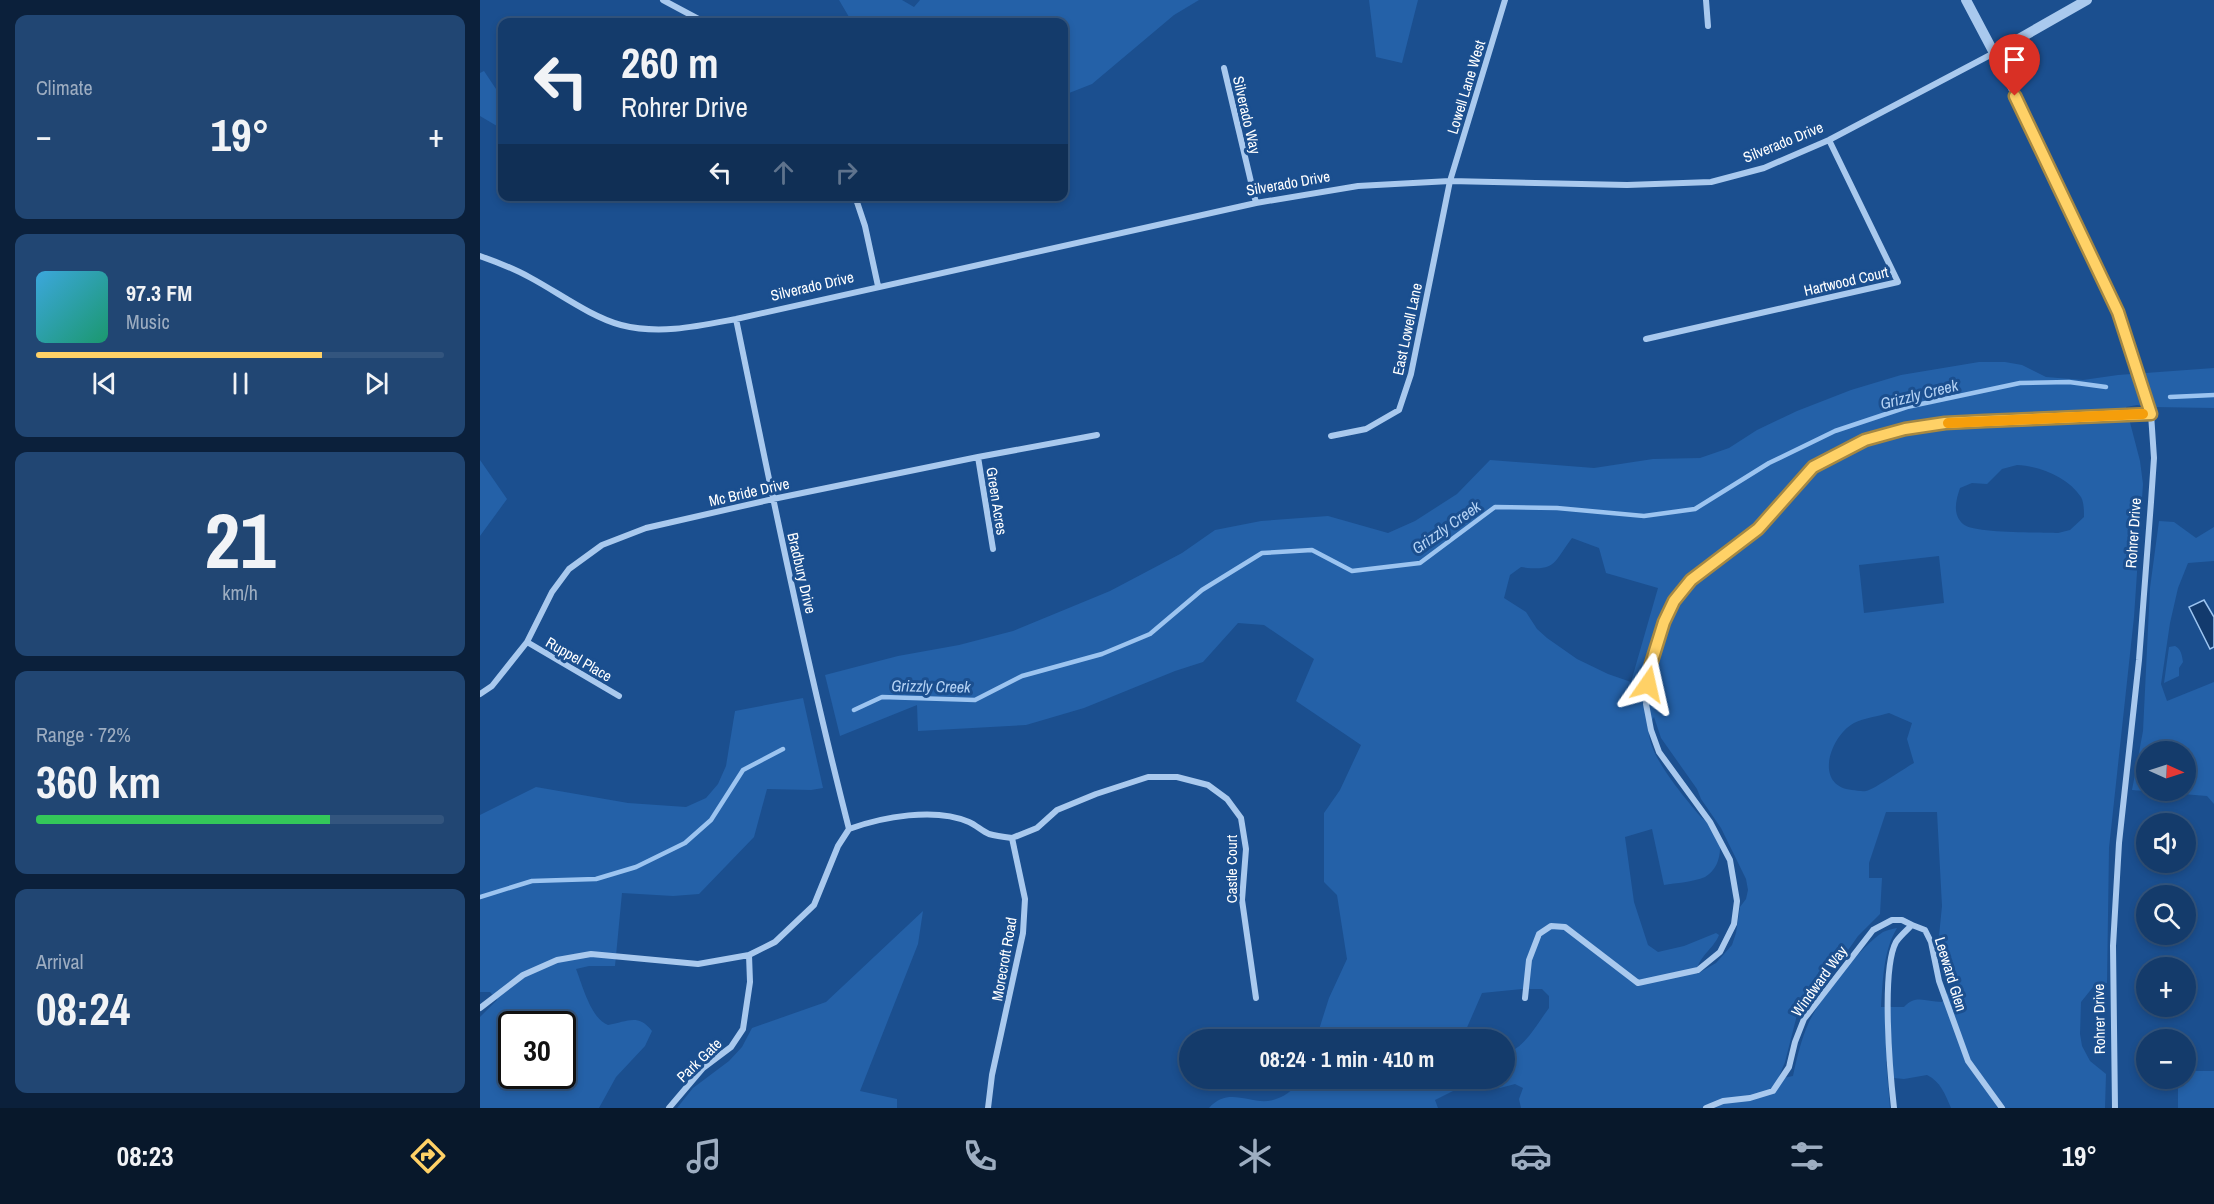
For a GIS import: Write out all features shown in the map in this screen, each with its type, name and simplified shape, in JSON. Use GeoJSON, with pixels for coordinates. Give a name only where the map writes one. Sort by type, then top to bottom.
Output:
{"type":"FeatureCollection","features":[{"type":"Feature","properties":{"kind":"street"},"geometry":{"type":"LineString","coordinates":[[663,0],[697,18]]}},
{"type":"Feature","properties":{"kind":"street","name":"Lowell Lane West"},"geometry":{"type":"LineString","coordinates":[[1450,181],[1505,0]]}},
{"type":"Feature","properties":{"kind":"street"},"geometry":{"type":"LineString","coordinates":[[1706,0],[1708,26]]}},
{"type":"Feature","properties":{"kind":"street","name":"Rohrer Drive"},"geometry":{"type":"LineString","coordinates":[[1966,0],[1994,53],[2118,312],[2151,414],[2154,458],[2151,502],[2139,660],[2119,843],[2113,946],[2115,1108]]}},
{"type":"Feature","properties":{"kind":"street","name":"Silverado Drive"},"geometry":{"type":"LineString","coordinates":[[480,256],[528,276],[587,310],[621,325],[676,329],[736,320],[878,286],[1256,203],[1358,186],[1450,181],[1627,185],[1711,182],[1764,168],[1829,140],[1994,53],[2088,0]]}},
{"type":"Feature","properties":{"kind":"street","name":"Silverado Way"},"geometry":{"type":"LineString","coordinates":[[1224,68],[1256,203]]}},
{"type":"Feature","properties":{"kind":"street","name":"Hartwood Court"},"geometry":{"type":"LineString","coordinates":[[1646,339],[1898,282],[1829,140]]}},
{"type":"Feature","properties":{"kind":"street","name":"East Lowell Lane"},"geometry":{"type":"LineString","coordinates":[[1331,436],[1366,429],[1399,410],[1411,374],[1450,181]]}},
{"type":"Feature","properties":{"kind":"street"},"geometry":{"type":"LineString","coordinates":[[857,201],[865,226],[878,286]]}},
{"type":"Feature","properties":{"kind":"street","name":"Bradbury Drive"},"geometry":{"type":"LineString","coordinates":[[736,320],[773,499],[828,747],[849,830]]}},
{"type":"Feature","properties":{"kind":"street"},"geometry":{"type":"LineString","coordinates":[[1525,998],[1529,960],[1539,934],[1551,926],[1565,927],[1638,983],[1698,970],[1720,952],[1734,924],[1737,901],[1730,860],[1710,822],[1659,752],[1646,705],[1651,664],[1664,622],[1674,601],[1691,580],[1758,529],[1813,467],[1865,440],[1905,429],[1945,423],[2151,414]]}},
{"type":"Feature","properties":{"kind":"street","name":"Mc Bride Drive"},"geometry":{"type":"LineString","coordinates":[[480,694],[492,686],[527,642],[552,592],[569,569],[602,545],[646,528],[773,499],[1097,435]]}},
{"type":"Feature","properties":{"kind":"street","name":"Green Acres"},"geometry":{"type":"LineString","coordinates":[[978,457],[993,549]]}},
{"type":"Feature","properties":{"kind":"street","name":"Ruppel Place"},"geometry":{"type":"LineString","coordinates":[[527,642],[619,696]]}},
{"type":"Feature","properties":{"kind":"street","name":"Castle Court"},"geometry":{"type":"LineString","coordinates":[[1012,838],[1037,828],[1057,810],[1148,777],[1177,777],[1208,785],[1227,799],[1241,818],[1246,849],[1242,900],[1256,998]]}},
{"type":"Feature","properties":{"kind":"street"},"geometry":{"type":"LineString","coordinates":[[480,1008],[523,975],[557,960],[591,954],[698,964],[749,955],[775,942],[814,905],[838,846],[849,830],[873,821],[919,816],[946,816],[968,821],[990,834],[1012,838]]}},
{"type":"Feature","properties":{"kind":"street","name":"Morecroft Road"},"geometry":{"type":"LineString","coordinates":[[988,1108],[992,1075],[1023,933],[1026,899],[1012,838]]}},
{"type":"Feature","properties":{"kind":"street","name":"Windward Way"},"geometry":{"type":"LineString","coordinates":[[1706,1108],[1723,1101],[1750,1098],[1773,1091],[1789,1066],[1804,1018],[1872,930],[1892,920],[1902,920],[1912,925]]}},
{"type":"Feature","properties":{"kind":"street"},"geometry":{"type":"LineString","coordinates":[[1894,1108],[1889,1047],[1889,962],[1897,941],[1912,925]]}},
{"type":"Feature","properties":{"kind":"street","name":"Leeward Glen"},"geometry":{"type":"LineString","coordinates":[[1912,925],[1925,930],[1931,942],[1939,981],[1968,1061],[2002,1108]]}},
{"type":"Feature","properties":{"kind":"street","name":"Park Gate"},"geometry":{"type":"LineString","coordinates":[[669,1108],[703,1068],[731,1047],[742,1029],[750,982],[749,955]]}},
{"type":"Feature","properties":{"kind":"shaded area"},"geometry":{"type":"Polygon","coordinates":[[[839,0],[902,0],[914,7],[920,0],[1199,0],[1174,15],[1092,84],[1068,93],[1068,18],[850,18],[839,0]]]}},
{"type":"Feature","properties":{"kind":"shaded area"},"geometry":{"type":"Polygon","coordinates":[[[1369,0],[1418,0],[1402,63],[1376,57],[1369,0]]]}},
{"type":"Feature","properties":{"kind":"shaded area"},"geometry":{"type":"Polygon","coordinates":[[[484,71],[498,90],[498,127],[480,116],[480,73],[484,71]]]}},
{"type":"Feature","properties":{"kind":"shaded area"},"geometry":{"type":"Polygon","coordinates":[[[1979,362],[2005,362],[2022,365],[2046,377],[2083,380],[2214,368],[2214,408],[2137,405],[2126,407],[2140,461],[2143,484],[2134,617],[2109,848],[2107,983],[2093,987],[2081,1002],[2080,1034],[2082,1046],[2090,1061],[2106,1074],[2105,1108],[1951,1108],[1942,1089],[1932,1078],[1927,1075],[1904,1079],[1894,1078],[1886,1060],[1890,1108],[1521,1108],[1519,1099],[1523,1088],[1515,1084],[1515,1049],[1525,1041],[1549,1008],[1549,996],[1542,989],[1482,993],[1466,1029],[1319,1029],[1329,998],[1347,959],[1337,895],[1324,882],[1324,813],[1340,790],[1361,745],[1296,701],[1314,659],[1264,625],[1238,623],[1203,662],[1084,708],[1026,725],[918,731],[917,705],[840,736],[825,675],[898,656],[959,645],[1013,631],[1110,591],[1182,553],[1215,530],[1261,521],[1328,516],[1388,533],[1415,521],[1457,494],[1490,460],[1594,468],[1653,459],[1700,458],[1729,448],[1757,430],[1797,411],[1851,390],[1901,375],[1979,362]],[[2017,465],[2002,469],[1987,484],[1972,483],[1960,488],[1956,511],[1963,524],[1993,531],[2058,533],[2070,530],[2084,517],[2081,497],[2069,484],[2044,470],[2017,465]],[[1572,538],[1557,559],[1548,567],[1521,567],[1510,575],[1504,598],[1526,612],[1537,629],[1577,659],[1631,682],[1658,588],[1606,573],[1599,548],[1572,538]],[[1939,556],[1859,565],[1864,613],[1944,603],[1939,556]],[[1889,713],[1854,723],[1838,738],[1829,760],[1829,770],[1832,780],[1840,787],[1866,791],[1914,763],[1907,739],[1912,723],[1889,713]],[[1654,717],[1649,730],[1654,751],[1677,787],[1700,816],[1715,830],[1720,850],[1714,869],[1705,877],[1664,885],[1652,829],[1625,837],[1634,902],[1648,945],[1658,952],[1684,946],[1716,933],[1719,935],[1699,963],[1697,974],[1716,963],[1732,945],[1740,907],[1746,899],[1748,890],[1746,879],[1721,828],[1661,738],[1654,717]],[[1886,812],[1869,863],[1869,878],[1882,878],[1880,914],[1858,936],[1846,953],[1835,962],[1821,986],[1797,1015],[1785,1062],[1778,1079],[1793,1076],[1804,1035],[1815,1011],[1853,960],[1883,932],[1897,928],[1886,956],[1881,1007],[1904,1007],[1917,1000],[1942,1002],[1948,993],[1950,982],[1947,966],[1941,955],[1939,936],[1942,906],[1937,812],[1886,812]]]}},
{"type":"Feature","properties":{"kind":"shaded area"},"geometry":{"type":"Polygon","coordinates":[[[480,460],[507,499],[480,536],[480,460]]]}},
{"type":"Feature","properties":{"kind":"shaded area"},"geometry":{"type":"Polygon","coordinates":[[[2159,521],[2174,522],[2196,538],[2214,527],[2214,561],[2188,563],[2178,588],[2161,684],[2167,701],[2214,682],[2214,804],[2207,796],[2196,795],[2196,741],[2141,741],[2150,588],[2159,521]]]}},
{"type":"Feature","properties":{"kind":"shaded area"},"geometry":{"type":"Polygon","coordinates":[[[2204,600],[2214,617],[2214,647],[2210,649],[2189,607],[2204,600]]]}},
{"type":"Feature","properties":{"kind":"shaded area"},"geometry":{"type":"Polygon","coordinates":[[[2175,646],[2182,655],[2183,662],[2179,668],[2179,676],[2164,683],[2169,647],[2175,646]]]}},
{"type":"Feature","properties":{"kind":"shaded area"},"geometry":{"type":"Polygon","coordinates":[[[803,698],[823,788],[767,789],[754,837],[699,894],[673,896],[622,893],[615,966],[589,966],[576,969],[592,1009],[602,1021],[608,1025],[637,1020],[647,1025],[652,1031],[645,1046],[616,1077],[599,1108],[480,1108],[480,1017],[497,1000],[490,992],[480,992],[480,815],[536,787],[628,803],[686,807],[706,798],[718,784],[726,766],[735,711],[803,698]]]}},
{"type":"Feature","properties":{"kind":"shaded area"},"geometry":{"type":"Polygon","coordinates":[[[2136,769],[2136,790],[2132,790],[2136,769]]]}},
{"type":"Feature","properties":{"kind":"shaded area"},"geometry":{"type":"Polygon","coordinates":[[[923,911],[918,944],[860,1091],[897,1099],[897,1108],[677,1108],[693,1088],[729,1061],[742,1047],[752,1028],[826,1002],[923,911]]]}},
{"type":"Feature","properties":{"kind":"shaded area"},"geometry":{"type":"Polygon","coordinates":[[[2196,1071],[2214,1071],[2214,1108],[2178,1108],[2178,1089],[2196,1089],[2196,1071]]]}},
{"type":"Feature","properties":{"kind":"shaded area"},"geometry":{"type":"Polygon","coordinates":[[[1293,1089],[1457,1089],[1435,1100],[1438,1108],[1209,1108],[1225,1098],[1267,1101],[1280,1098],[1293,1089]]]}},
{"type":"Feature","properties":{"kind":"waterway","name":"Grizzly Creek"},"geometry":{"type":"LineString","coordinates":[[854,710],[882,697],[975,700],[1022,676],[1102,654],[1150,634],[1202,590],[1262,553],[1312,550],[1352,571],[1420,563],[1495,507],[1557,508],[1644,516],[1695,509],[1769,463],[1835,431],[1907,407],[2020,383],[2069,382],[2106,387]]}},
{"type":"Feature","properties":{"kind":"waterway","name":"Grizzly Creek"},"geometry":{"type":"LineString","coordinates":[[2170,397],[2214,395]]}},
{"type":"Feature","properties":{"kind":"waterway","name":"Grizzly Creek"},"geometry":{"type":"LineString","coordinates":[[480,897],[532,881],[596,879],[636,867],[685,843],[711,820],[743,770],[783,749]]}},
{"type":"Feature","properties":{"kind":"slow traffic"},"geometry":{"type":"LineString","coordinates":[[1948,423],[2143,414]]}},
{"type":"Feature","properties":{"kind":"route"},"geometry":{"type":"LineString","coordinates":[[1648,684],[1651,664],[1664,622],[1674,601],[1691,580],[1758,529],[1813,467],[1865,440],[1905,429],[1945,423],[2151,414],[2118,312],[2015,96]]}}]}
